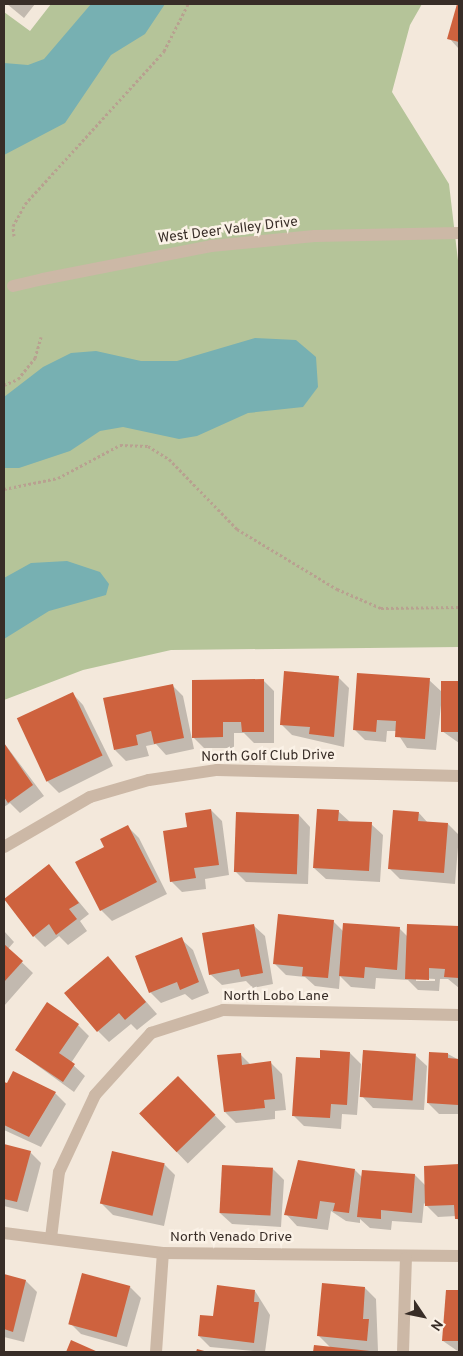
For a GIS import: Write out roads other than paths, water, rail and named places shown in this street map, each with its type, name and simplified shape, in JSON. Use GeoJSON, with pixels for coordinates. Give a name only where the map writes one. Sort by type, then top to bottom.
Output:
{"type":"FeatureCollection","features":[{"type":"Feature","properties":{"kind":"street","name":"West Deer Valley Drive"},"geometry":{"type":"LineString","coordinates":[[8,288],[85,268],[259,240],[459,233]]}},
{"type":"Feature","properties":{"kind":"street","name":"North Golf Club Drive"},"geometry":{"type":"LineString","coordinates":[[4,847],[90,797],[149,780],[217,770],[459,776]]}},
{"type":"Feature","properties":{"kind":"street","name":"North Lobo Lane"},"geometry":{"type":"LineString","coordinates":[[51,1238],[58,1172],[96,1095],[151,1033],[223,1010],[459,1015]]}},
{"type":"Feature","properties":{"kind":"street","name":"North Venado Drive"},"geometry":{"type":"LineString","coordinates":[[4,1233],[163,1253],[406,1258],[459,1256]]}},
{"type":"Feature","properties":{"kind":"street"},"geometry":{"type":"LineString","coordinates":[[156,1352],[163,1253]]}},
{"type":"Feature","properties":{"kind":"street"},"geometry":{"type":"LineString","coordinates":[[403,1352],[406,1258]]}},
{"type":"Feature","properties":{"kind":"water"},"geometry":{"type":"Polygon","coordinates":[[[91,4],[165,4],[145,34],[111,55],[65,123],[4,155],[4,63],[28,65],[44,59],[91,4]]]}},
{"type":"Feature","properties":{"kind":"water"},"geometry":{"type":"Polygon","coordinates":[[[255,338],[296,340],[316,357],[318,387],[303,407],[248,413],[197,436],[179,439],[123,427],[100,431],[70,451],[19,468],[4,468],[4,397],[43,367],[71,353],[96,351],[141,361],[177,361],[255,338]]]}},
{"type":"Feature","properties":{"kind":"water"},"geometry":{"type":"Polygon","coordinates":[[[67,561],[100,572],[109,584],[106,595],[49,611],[4,639],[4,578],[31,563],[67,561]]]}}]}
